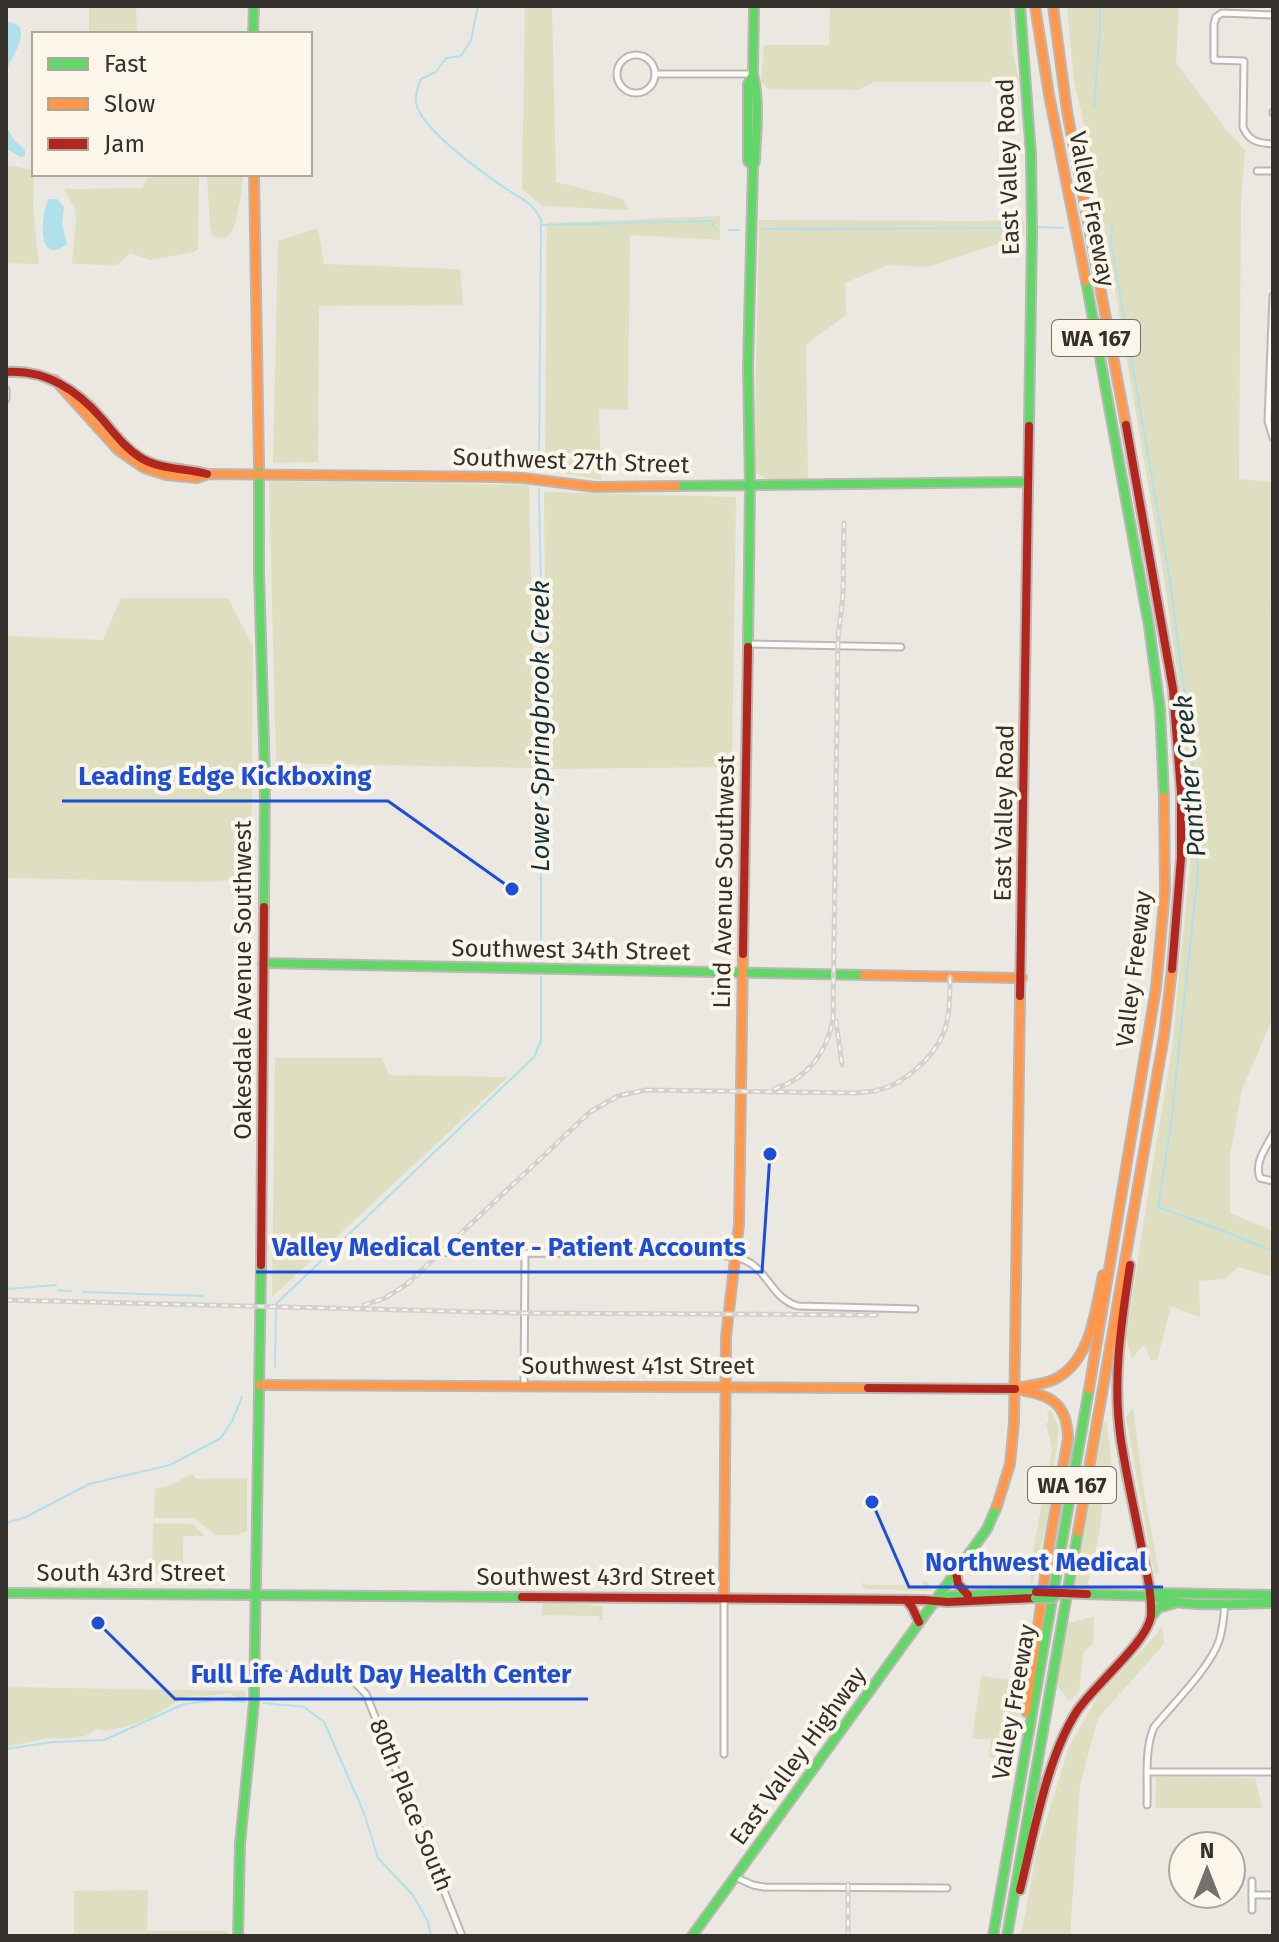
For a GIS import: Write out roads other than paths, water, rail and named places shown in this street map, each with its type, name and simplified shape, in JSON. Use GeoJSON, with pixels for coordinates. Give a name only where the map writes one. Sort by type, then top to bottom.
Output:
{"type":"FeatureCollection","features":[{"type":"Feature","properties":{"kind":"main road"},"geometry":{"type":"LineString","coordinates":[[253,32],[254,6]]}},
{"type":"Feature","properties":{"kind":"main road","name":"Lind Avenue Southwest"},"geometry":{"type":"LineString","coordinates":[[724,1598],[727,1324],[739,1224],[750,487],[748,366],[756,100],[753,74],[754,6]]}},
{"type":"Feature","properties":{"kind":"main road","name":"East Valley Road"},"geometry":{"type":"LineString","coordinates":[[935,1600],[987,1529],[1004,1491],[1013,1448],[1032,195],[1020,6]]}},
{"type":"Feature","properties":{"kind":"main road","name":"Valley Freeway"},"geometry":{"type":"LineString","coordinates":[[993,1936],[1156,988],[1163,922],[1166,829],[1159,693],[1147,615],[1038,30],[1038,6]]}},
{"type":"Feature","properties":{"kind":"main road"},"geometry":{"type":"LineString","coordinates":[[1047,6],[1060,94],[1067,111]]}},
{"type":"Feature","properties":{"kind":"main road","name":"Valley Freeway"},"geometry":{"type":"LineString","coordinates":[[1006,1936],[1134,1209],[1170,993],[1179,904],[1181,792],[1175,710],[1161,617],[1067,111],[1053,6]]}},
{"type":"Feature","properties":{"kind":"main road","name":"Oakesdale Avenue Southwest"},"geometry":{"type":"LineString","coordinates":[[238,1936],[240,1844],[253,1728],[260,1385],[265,777],[254,176]]}},
{"type":"Feature","properties":{"kind":"main road","name":"Southwest 27th Street"},"geometry":{"type":"LineString","coordinates":[[6,372],[28,372],[55,380],[118,450],[151,471],[175,477],[260,474],[498,477],[595,487],[1028,482]]}},
{"type":"Feature","properties":{"kind":"main road"},"geometry":{"type":"LineString","coordinates":[[1006,1936],[1169,972],[1178,834],[1169,669]]}},
{"type":"Feature","properties":{"kind":"main road","name":"Southwest 34th Street"},"geometry":{"type":"LineString","coordinates":[[263,963],[1022,978]]}},
{"type":"Feature","properties":{"kind":"main road"},"geometry":{"type":"LineString","coordinates":[[1015,1389],[1059,1377],[1075,1363],[1082,1350],[1088,1338],[1117,1195],[1124,1175]]}},
{"type":"Feature","properties":{"kind":"main road"},"geometry":{"type":"LineString","coordinates":[[1134,1209],[1136,1223],[1118,1347],[1116,1401],[1150,1596],[1151,1618]]}},
{"type":"Feature","properties":{"kind":"main road","name":"Southwest 41st Street"},"geometry":{"type":"LineString","coordinates":[[260,1385],[1015,1389]]}},
{"type":"Feature","properties":{"kind":"main road"},"geometry":{"type":"LineString","coordinates":[[1015,1389],[1049,1397],[1061,1407],[1069,1425],[1014,1787],[1018,1795]]}},
{"type":"Feature","properties":{"kind":"main road"},"geometry":{"type":"LineString","coordinates":[[956,1572],[958,1584],[970,1595]]}},
{"type":"Feature","properties":{"kind":"main road"},"geometry":{"type":"LineString","coordinates":[[935,1600],[948,1602],[1053,1592],[1150,1596],[1180,1601],[1273,1603]]}},
{"type":"Feature","properties":{"kind":"main road","name":"South 43rd Street"},"geometry":{"type":"LineString","coordinates":[[6,1593],[255,1594]]}},
{"type":"Feature","properties":{"kind":"main road"},"geometry":{"type":"LineString","coordinates":[[1150,1596],[1155,1593],[1273,1595]]}},
{"type":"Feature","properties":{"kind":"main road","name":"Southwest 43rd Street"},"geometry":{"type":"LineString","coordinates":[[255,1594],[935,1600]]}},
{"type":"Feature","properties":{"kind":"main road"},"geometry":{"type":"LineString","coordinates":[[935,1600],[970,1595],[1036,1595]]}},
{"type":"Feature","properties":{"kind":"main road"},"geometry":{"type":"LineString","coordinates":[[906,1600],[919,1622]]}},
{"type":"Feature","properties":{"kind":"main road","name":"East Valley Highway"},"geometry":{"type":"LineString","coordinates":[[692,1936],[935,1600]]}},
{"type":"Feature","properties":{"kind":"main road"},"geometry":{"type":"LineString","coordinates":[[1006,1936],[1049,1776],[1066,1731],[1088,1696],[1142,1637],[1154,1611],[1180,1601]]}},
{"type":"Feature","properties":{"kind":"street"},"geometry":{"type":"LineString","coordinates":[[1273,15],[1219,14],[1214,24],[1214,60],[1244,61],[1243,127],[1252,140],[1273,144]]}},
{"type":"Feature","properties":{"kind":"street"},"geometry":{"type":"LineString","coordinates":[[633,56],[649,61],[655,74],[648,89],[636,93],[624,89],[617,77],[619,66],[633,56]]}},
{"type":"Feature","properties":{"kind":"street"},"geometry":{"type":"LineString","coordinates":[[655,74],[753,74]]}},
{"type":"Feature","properties":{"kind":"street"},"geometry":{"type":"LineString","coordinates":[[1257,171],[1273,171]]}},
{"type":"Feature","properties":{"kind":"street"},"geometry":{"type":"LineString","coordinates":[[1273,296],[1268,421],[1273,438]]}},
{"type":"Feature","properties":{"kind":"street"},"geometry":{"type":"LineString","coordinates":[[6,390],[6,399]]}},
{"type":"Feature","properties":{"kind":"street"},"geometry":{"type":"LineString","coordinates":[[748,644],[901,647]]}},
{"type":"Feature","properties":{"kind":"street"},"geometry":{"type":"LineString","coordinates":[[1273,1134],[1258,1164],[1258,1174],[1265,1181],[1273,1181]]}},
{"type":"Feature","properties":{"kind":"street"},"geometry":{"type":"LineString","coordinates":[[417,1244],[430,1252],[679,1252],[736,1257],[754,1264],[782,1299],[791,1304],[915,1309]]}},
{"type":"Feature","properties":{"kind":"street"},"geometry":{"type":"LineString","coordinates":[[524,1386],[525,1253]]}},
{"type":"Feature","properties":{"kind":"street"},"geometry":{"type":"LineString","coordinates":[[724,1598],[724,1754]]}},
{"type":"Feature","properties":{"kind":"street"},"geometry":{"type":"LineString","coordinates":[[1147,1805],[1151,1733],[1215,1651],[1221,1634],[1225,1602]]}},
{"type":"Feature","properties":{"kind":"street","name":"80th Place South"},"geometry":{"type":"LineString","coordinates":[[255,1674],[338,1676],[355,1683],[366,1694],[462,1936]]}},
{"type":"Feature","properties":{"kind":"street"},"geometry":{"type":"LineString","coordinates":[[1148,1772],[1273,1772]]}},
{"type":"Feature","properties":{"kind":"street"},"geometry":{"type":"LineString","coordinates":[[735,1877],[764,1887],[947,1888]]}},
{"type":"Feature","properties":{"kind":"street"},"geometry":{"type":"LineString","coordinates":[[1252,1881],[1252,1910]]}},
{"type":"Feature","properties":{"kind":"street"},"geometry":{"type":"LineString","coordinates":[[1252,1895],[1273,1895]]}},
{"type":"Feature","properties":{"kind":"water"},"geometry":{"type":"Polygon","coordinates":[[[6,22],[20,28],[21,34],[6,72],[6,22]]]}},
{"type":"Feature","properties":{"kind":"water"},"geometry":{"type":"Polygon","coordinates":[[[6,126],[14,140],[25,150],[25,156],[6,149],[6,126]]]}},
{"type":"Feature","properties":{"kind":"water"},"geometry":{"type":"Polygon","coordinates":[[[49,199],[57,199],[64,207],[62,225],[67,244],[57,250],[45,244],[43,235],[44,214],[49,199]]]}},
{"type":"Feature","properties":{"kind":"waterway","name":"Lower Springbrook Creek"},"geometry":{"type":"LineString","coordinates":[[478,6],[471,40],[461,56],[446,58],[436,72],[421,79],[416,103],[420,114],[454,150],[530,204],[541,220],[539,470]]}},
{"type":"Feature","properties":{"kind":"waterway"},"geometry":{"type":"LineString","coordinates":[[1094,107],[1100,6]]}},
{"type":"Feature","properties":{"kind":"waterway","name":"Panther Creek"},"geometry":{"type":"LineString","coordinates":[[542,225],[711,221],[716,230]]}},
{"type":"Feature","properties":{"kind":"waterway","name":"Panther Creek"},"geometry":{"type":"LineString","coordinates":[[1112,225],[1111,242],[1170,581],[1192,751],[1198,872],[1171,1124],[1158,1207],[1273,1251]]}},
{"type":"Feature","properties":{"kind":"waterway","name":"Panther Creek"},"geometry":{"type":"LineString","coordinates":[[1039,227],[1063,228]]}},
{"type":"Feature","properties":{"kind":"waterway","name":"Panther Creek"},"geometry":{"type":"LineString","coordinates":[[762,229],[1019,228]]}},
{"type":"Feature","properties":{"kind":"waterway","name":"Panther Creek"},"geometry":{"type":"LineString","coordinates":[[729,230],[739,230]]}},
{"type":"Feature","properties":{"kind":"waterway","name":"Lower Springbrook Creek"},"geometry":{"type":"LineString","coordinates":[[539,489],[541,963]]}},
{"type":"Feature","properties":{"kind":"waterway","name":"Lower Springbrook Creek"},"geometry":{"type":"LineString","coordinates":[[275,1368],[276,1304],[534,1057],[541,1041],[541,977]]}},
{"type":"Feature","properties":{"kind":"waterway"},"geometry":{"type":"LineString","coordinates":[[6,1289],[56,1285]]}},
{"type":"Feature","properties":{"kind":"waterway"},"geometry":{"type":"LineString","coordinates":[[58,1290],[71,1291]]}},
{"type":"Feature","properties":{"kind":"waterway"},"geometry":{"type":"LineString","coordinates":[[83,1292],[204,1296]]}},
{"type":"Feature","properties":{"kind":"waterway","name":"Lower Springbrook Creek"},"geometry":{"type":"LineString","coordinates":[[6,1523],[26,1517],[89,1484],[170,1465],[221,1438],[242,1397]]}},
{"type":"Feature","properties":{"kind":"waterway","name":"Lower Springbrook Creek"},"geometry":{"type":"LineString","coordinates":[[6,1749],[52,1742],[104,1740],[184,1704],[220,1700],[245,1702]]}},
{"type":"Feature","properties":{"kind":"waterway","name":"Lower Springbrook Creek"},"geometry":{"type":"LineString","coordinates":[[264,1703],[304,1707],[324,1722],[364,1813],[378,1858],[413,1895],[428,1922],[431,1936]]}},
{"type":"Feature","properties":{"kind":"railway"},"geometry":{"type":"LineString","coordinates":[[774,1089],[796,1079],[814,1063],[826,1043],[833,1019],[838,637],[843,596],[844,523]]}},
{"type":"Feature","properties":{"kind":"railway"},"geometry":{"type":"LineString","coordinates":[[364,1305],[385,1298],[407,1284],[590,1112],[618,1096],[646,1090],[856,1093],[875,1091],[896,1083],[925,1061],[939,1042],[947,1019],[950,977]]}},
{"type":"Feature","properties":{"kind":"railway"},"geometry":{"type":"LineString","coordinates":[[836,1021],[842,1065]]}},
{"type":"Feature","properties":{"kind":"railway"},"geometry":{"type":"LineString","coordinates":[[6,1300],[520,1313],[877,1315]]}},
{"type":"Feature","properties":{"kind":"railway"},"geometry":{"type":"LineString","coordinates":[[848,1884],[848,1936]]}},
{"type":"Feature","properties":{"kind":"place","name":"Leading Edge Kickboxing"},"geometry":{"type":"Point","coordinates":[512,889]}},
{"type":"Feature","properties":{"kind":"place","name":"Valley Medical Center - Patient Accounts"},"geometry":{"type":"Point","coordinates":[770,1154]}},
{"type":"Feature","properties":{"kind":"place","name":"Northwest Medical"},"geometry":{"type":"Point","coordinates":[872,1502]}},
{"type":"Feature","properties":{"kind":"place","name":"Full Life Adult Day Health Center"},"geometry":{"type":"Point","coordinates":[98,1623]}}]}
